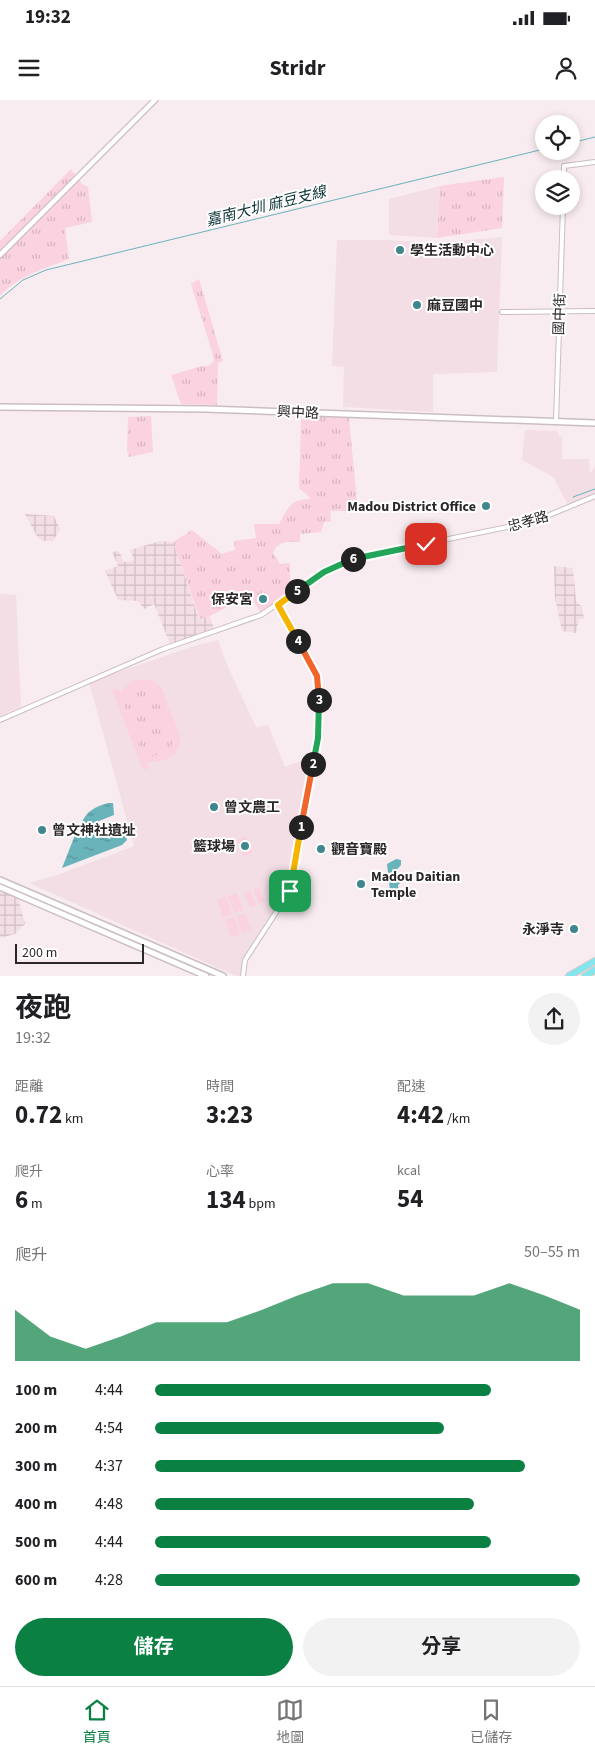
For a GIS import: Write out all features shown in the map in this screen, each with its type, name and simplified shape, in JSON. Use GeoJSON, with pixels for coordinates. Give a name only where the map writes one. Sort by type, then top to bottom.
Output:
{"type":"FeatureCollection","features":[{"type":"Feature","properties":{"kind":"main road","name":"興中路"},"geometry":{"type":"LineString","coordinates":[[0,407],[206,409],[595,423]]}},
{"type":"Feature","properties":{"kind":"main road"},"geometry":{"type":"LineString","coordinates":[[0,880],[223,976]]}},
{"type":"Feature","properties":{"kind":"main road"},"geometry":{"type":"LineString","coordinates":[[0,887],[206,976]]}},
{"type":"Feature","properties":{"kind":"main road"},"geometry":{"type":"LineString","coordinates":[[570,976],[595,961]]}},
{"type":"Feature","properties":{"kind":"main road"},"geometry":{"type":"LineString","coordinates":[[585,976],[595,970]]}},
{"type":"Feature","properties":{"kind":"street"},"geometry":{"type":"LineString","coordinates":[[0,255],[155,100]]}},
{"type":"Feature","properties":{"kind":"street"},"geometry":{"type":"LineString","coordinates":[[564,170],[564,166],[595,162]]}},
{"type":"Feature","properties":{"kind":"street","name":"國中街"},"geometry":{"type":"LineString","coordinates":[[556,422],[563,215]]}},
{"type":"Feature","properties":{"kind":"street"},"geometry":{"type":"LineString","coordinates":[[502,312],[595,311]]}},
{"type":"Feature","properties":{"kind":"street","name":"忠孝路"},"geometry":{"type":"LineString","coordinates":[[0,720],[163,650],[257,617],[278,605],[324,572],[355,558],[538,519],[595,496]]}},
{"type":"Feature","properties":{"kind":"street"},"geometry":{"type":"LineString","coordinates":[[243,976],[245,960],[290,891],[318,738],[319,702],[317,676],[278,605]]}},
{"type":"Feature","properties":{"kind":"shaded area"},"geometry":{"type":"Polygon","coordinates":[[[440,186],[437,238],[389,235],[389,199],[440,186]]]}},
{"type":"Feature","properties":{"kind":"shaded area","name":"麻豆國中"},"geometry":{"type":"Polygon","coordinates":[[[502,237],[497,372],[433,374],[433,412],[343,407],[344,367],[332,366],[337,240],[388,240],[433,243],[502,237]]]}},
{"type":"Feature","properties":{"kind":"shaded area"},"geometry":{"type":"Polygon","coordinates":[[[525,430],[557,431],[560,437],[562,436],[562,459],[589,459],[590,474],[595,466],[595,500],[570,509],[553,477],[522,460],[525,430]]]}},
{"type":"Feature","properties":{"kind":"shaded area"},"geometry":{"type":"Polygon","coordinates":[[[25,514],[54,516],[60,529],[53,541],[44,541],[38,538],[25,514]]]}},
{"type":"Feature","properties":{"kind":"shaded area"},"geometry":{"type":"Polygon","coordinates":[[[160,541],[173,542],[199,619],[210,616],[214,629],[170,644],[154,604],[144,609],[138,601],[118,600],[105,571],[118,566],[112,552],[119,551],[124,562],[134,560],[130,550],[160,541]]]}},
{"type":"Feature","properties":{"kind":"shaded area"},"geometry":{"type":"Polygon","coordinates":[[[554,566],[573,568],[576,601],[582,607],[584,619],[579,619],[576,633],[562,631],[555,598],[554,566]]]}},
{"type":"Feature","properties":{"kind":"shaded area"},"geometry":{"type":"Polygon","coordinates":[[[0,594],[16,595],[21,707],[0,716],[0,594]]]}},
{"type":"Feature","properties":{"kind":"shaded area","name":"曾文農工"},"geometry":{"type":"Polygon","coordinates":[[[218,640],[228,667],[256,727],[268,725],[285,767],[313,756],[289,886],[245,961],[240,976],[236,976],[29,883],[57,875],[134,846],[89,682],[194,646],[218,640]]]}},
{"type":"Feature","properties":{"kind":"shaded area"},"geometry":{"type":"Polygon","coordinates":[[[0,886],[17,894],[25,924],[15,934],[0,938],[0,886]]]}},
{"type":"Feature","properties":{"kind":"green space"},"geometry":{"type":"Polygon","coordinates":[[[71,169],[82,184],[88,187],[92,222],[65,228],[69,259],[23,278],[0,296],[0,241],[71,169]]]}},
{"type":"Feature","properties":{"kind":"green space"},"geometry":{"type":"Polygon","coordinates":[[[504,177],[502,228],[437,238],[440,186],[504,177]]]}},
{"type":"Feature","properties":{"kind":"green space"},"geometry":{"type":"Polygon","coordinates":[[[199,279],[223,361],[218,363],[217,405],[181,404],[171,375],[208,366],[213,362],[214,358],[191,284],[199,279]]]}},
{"type":"Feature","properties":{"kind":"green space"},"geometry":{"type":"Polygon","coordinates":[[[348,409],[358,511],[330,511],[331,522],[324,522],[321,532],[300,534],[300,542],[280,544],[275,549],[273,553],[280,564],[290,563],[290,592],[261,614],[251,595],[210,616],[200,619],[173,542],[192,530],[222,554],[235,550],[234,541],[256,538],[254,524],[279,524],[290,506],[304,499],[311,499],[299,488],[301,420],[348,409]]]}},
{"type":"Feature","properties":{"kind":"green space"},"geometry":{"type":"Polygon","coordinates":[[[151,416],[153,452],[129,457],[127,450],[128,417],[151,416]]]}},
{"type":"Feature","properties":{"kind":"green space"},"geometry":{"type":"Polygon","coordinates":[[[133,680],[152,680],[161,687],[180,736],[178,749],[171,757],[160,761],[147,762],[149,768],[143,770],[112,690],[118,688],[120,692],[133,680]],[[138,686],[126,693],[123,702],[140,749],[143,753],[153,756],[168,751],[173,738],[152,687],[138,686]]]}},
{"type":"Feature","properties":{"kind":"green space"},"geometry":{"type":"Polygon","coordinates":[[[141,686],[152,687],[155,691],[173,739],[173,744],[168,750],[154,756],[144,753],[140,749],[123,703],[124,696],[128,690],[141,686]]]}},
{"type":"Feature","properties":{"kind":"green space","name":"籃球場"},"geometry":{"type":"Polygon","coordinates":[[[246,836],[252,853],[244,856],[237,840],[246,836]]]}},
{"type":"Feature","properties":{"kind":"green space"},"geometry":{"type":"Polygon","coordinates":[[[259,887],[265,901],[259,904],[253,890],[259,887]]]}},
{"type":"Feature","properties":{"kind":"green space"},"geometry":{"type":"Polygon","coordinates":[[[250,891],[256,905],[250,907],[244,893],[250,891]]]}},
{"type":"Feature","properties":{"kind":"green space"},"geometry":{"type":"Polygon","coordinates":[[[237,893],[243,910],[234,913],[228,896],[237,893]]]}},
{"type":"Feature","properties":{"kind":"green space"},"geometry":{"type":"Polygon","coordinates":[[[226,897],[232,914],[223,918],[217,900],[226,897]]]}},
{"type":"Feature","properties":{"kind":"green space"},"geometry":{"type":"Polygon","coordinates":[[[245,913],[251,930],[242,933],[236,916],[245,913]]]}},
{"type":"Feature","properties":{"kind":"green space"},"geometry":{"type":"Polygon","coordinates":[[[234,917],[240,934],[231,938],[225,920],[234,917]]]}},
{"type":"Feature","properties":{"kind":"water"},"geometry":{"type":"Polygon","coordinates":[[[108,803],[113,803],[114,815],[79,829],[90,811],[108,803]]]}},
{"type":"Feature","properties":{"kind":"water"},"geometry":{"type":"Polygon","coordinates":[[[114,822],[122,822],[127,840],[122,845],[62,868],[75,835],[114,822]]]}},
{"type":"Feature","properties":{"kind":"water"},"geometry":{"type":"Polygon","coordinates":[[[396,859],[401,860],[401,865],[391,878],[395,879],[400,876],[404,880],[398,885],[399,896],[395,896],[390,891],[387,864],[396,859]]]}},
{"type":"Feature","properties":{"kind":"waterway","name":"嘉南大圳 麻豆支線"},"geometry":{"type":"LineString","coordinates":[[580,141],[595,137]]}},
{"type":"Feature","properties":{"kind":"waterway","name":"嘉南大圳 麻豆支線"},"geometry":{"type":"LineString","coordinates":[[0,299],[23,280],[46,270],[535,151]]}},
{"type":"Feature","properties":{"kind":"waterway"},"geometry":{"type":"LineString","coordinates":[[573,497],[595,489]]}},
{"type":"Feature","properties":{"kind":"place","name":"學生活動中心"},"geometry":{"type":"Point","coordinates":[400,250]}},
{"type":"Feature","properties":{"kind":"place","name":"麻豆國中"},"geometry":{"type":"Point","coordinates":[417,305]}},
{"type":"Feature","properties":{"kind":"place","name":"Madou District Office"},"geometry":{"type":"Point","coordinates":[486,506]}},
{"type":"Feature","properties":{"kind":"place","name":"保安宮"},"geometry":{"type":"Point","coordinates":[263,599]}},
{"type":"Feature","properties":{"kind":"place","name":"曾文農工"},"geometry":{"type":"Point","coordinates":[214,807]}},
{"type":"Feature","properties":{"kind":"place","name":"曾文神社遺址"},"geometry":{"type":"Point","coordinates":[42,830]}},
{"type":"Feature","properties":{"kind":"place","name":"籃球場"},"geometry":{"type":"Point","coordinates":[245,846]}},
{"type":"Feature","properties":{"kind":"place","name":"觀音寶殿"},"geometry":{"type":"Point","coordinates":[321,849]}},
{"type":"Feature","properties":{"kind":"place","name":"Madou Daitian Temple"},"geometry":{"type":"Point","coordinates":[361,884]}},
{"type":"Feature","properties":{"kind":"place","name":"永淨寺"},"geometry":{"type":"Point","coordinates":[574,929]}},
{"type":"Feature","properties":{"kind":"route"},"geometry":{"type":"LineString","coordinates":[[290,891],[318,738],[319,702],[317,676],[278,605],[324,572],[355,558],[426,544]]}}]}
